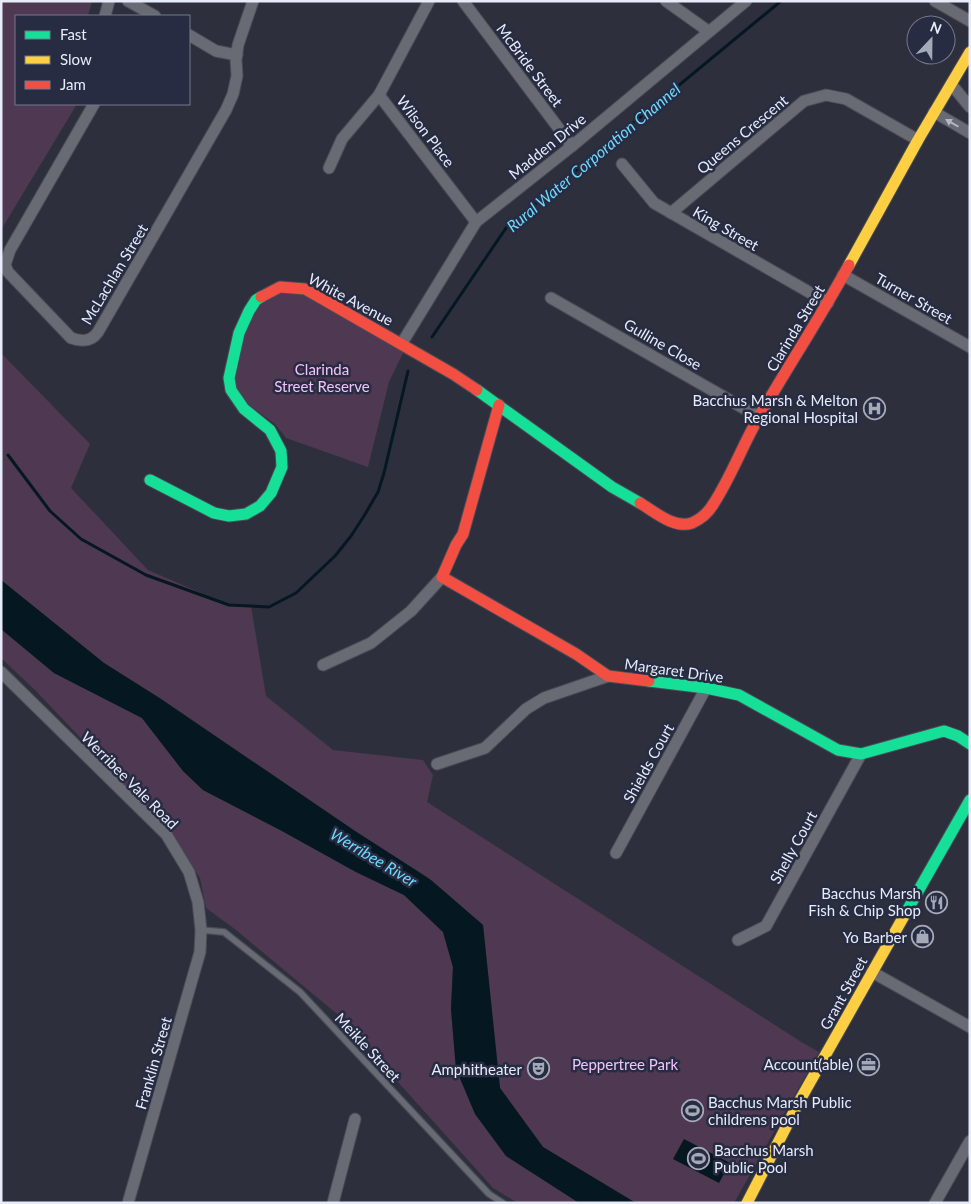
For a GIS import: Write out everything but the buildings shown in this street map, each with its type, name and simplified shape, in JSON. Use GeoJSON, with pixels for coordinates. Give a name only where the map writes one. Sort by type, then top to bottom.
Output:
{"type":"FeatureCollection","features":[{"type":"Feature","properties":{"kind":"street"},"geometry":{"type":"LineString","coordinates":[[105,15],[109,1]]}},
{"type":"Feature","properties":{"kind":"street"},"geometry":{"type":"LineString","coordinates":[[128,1],[153,15]]}},
{"type":"Feature","properties":{"kind":"street","name":"McLachlan Street"},"geometry":{"type":"LineString","coordinates":[[93,105],[10,250],[6,265],[8,272],[71,338],[79,341],[94,338],[98,332],[201,156],[233,94],[237,76],[237,55],[253,1]]}},
{"type":"Feature","properties":{"kind":"street","name":"Wilson Place"},"geometry":{"type":"LineString","coordinates":[[429,1],[379,95],[476,222]]}},
{"type":"Feature","properties":{"kind":"street","name":"McBride Street"},"geometry":{"type":"LineString","coordinates":[[463,1],[572,146]]}},
{"type":"Feature","properties":{"kind":"street"},"geometry":{"type":"LineString","coordinates":[[666,1],[708,31]]}},
{"type":"Feature","properties":{"kind":"street","name":"Madden Drive"},"geometry":{"type":"LineString","coordinates":[[402,343],[476,222],[572,146],[746,1]]}},
{"type":"Feature","properties":{"kind":"street"},"geometry":{"type":"LineString","coordinates":[[935,1],[970,21]]}},
{"type":"Feature","properties":{"kind":"street"},"geometry":{"type":"LineString","coordinates":[[190,36],[216,51],[237,55]]}},
{"type":"Feature","properties":{"kind":"street","name":"Clarinda Street"},"geometry":{"type":"LineString","coordinates":[[402,343],[499,405],[612,487],[671,521],[681,524],[691,523],[703,517],[714,504],[760,417],[828,303],[918,140],[970,52]]}},
{"type":"Feature","properties":{"kind":"street"},"geometry":{"type":"LineString","coordinates":[[951,84],[970,107]]}},
{"type":"Feature","properties":{"kind":"street"},"geometry":{"type":"LineString","coordinates":[[329,168],[342,139],[379,95]]}},
{"type":"Feature","properties":{"kind":"street","name":"Queens Crescent"},"geometry":{"type":"LineString","coordinates":[[671,214],[804,102],[826,95],[846,99],[918,140]]}},
{"type":"Feature","properties":{"kind":"street"},"geometry":{"type":"LineString","coordinates":[[934,112],[970,133]]}},
{"type":"Feature","properties":{"kind":"street","name":"King Street"},"geometry":{"type":"LineString","coordinates":[[622,164],[654,203],[828,303]]}},
{"type":"Feature","properties":{"kind":"street","name":"Turner Street"},"geometry":{"type":"LineString","coordinates":[[843,275],[970,346]]}},
{"type":"Feature","properties":{"kind":"street","name":"White Avenue"},"geometry":{"type":"LineString","coordinates":[[150,480],[214,513],[229,516],[246,514],[260,506],[271,493],[282,467],[281,452],[270,430],[244,409],[231,390],[230,378],[239,333],[256,300],[268,292],[280,287],[305,289],[402,343]]}},
{"type":"Feature","properties":{"kind":"street","name":"Gulline Close"},"geometry":{"type":"LineString","coordinates":[[551,298],[760,417]]}},
{"type":"Feature","properties":{"kind":"street"},"geometry":{"type":"LineString","coordinates":[[323,665],[371,644],[412,611],[442,577],[463,534],[499,405]]}},
{"type":"Feature","properties":{"kind":"street","name":"Margaret Drive"},"geometry":{"type":"LineString","coordinates":[[442,577],[576,654],[608,676],[706,688],[739,695],[838,750],[861,754],[944,731],[958,736],[970,744]]}},
{"type":"Feature","properties":{"kind":"street","name":"Werribee Vale Road"},"geometry":{"type":"LineString","coordinates":[[1,672],[166,834],[189,872],[198,902],[201,930]]}},
{"type":"Feature","properties":{"kind":"street"},"geometry":{"type":"LineString","coordinates":[[437,764],[485,748],[526,709],[544,698],[608,676]]}},
{"type":"Feature","properties":{"kind":"street","name":"Shields Court"},"geometry":{"type":"LineString","coordinates":[[616,853],[706,688]]}},
{"type":"Feature","properties":{"kind":"street","name":"Shelly Court"},"geometry":{"type":"LineString","coordinates":[[738,940],[766,926],[861,754]]}},
{"type":"Feature","properties":{"kind":"street","name":"Grant Street"},"geometry":{"type":"LineString","coordinates":[[747,1203],[800,1100],[970,800]]}},
{"type":"Feature","properties":{"kind":"street","name":"Franklin Street"},"geometry":{"type":"LineString","coordinates":[[128,1203],[200,952],[201,930]]}},
{"type":"Feature","properties":{"kind":"street"},"geometry":{"type":"LineString","coordinates":[[872,972],[970,1027]]}},
{"type":"Feature","properties":{"kind":"street"},"geometry":{"type":"LineString","coordinates":[[333,1203],[355,1119]]}},
{"type":"Feature","properties":{"kind":"street"},"geometry":{"type":"LineString","coordinates":[[935,1203],[970,1141]]}},
{"type":"Feature","properties":{"kind":"lane","name":"Meikle Street"},"geometry":{"type":"LineString","coordinates":[[201,930],[224,932],[300,992],[489,1194],[503,1203]]}},
{"type":"Feature","properties":{"kind":"green space"},"geometry":{"type":"Polygon","coordinates":[[[1,1],[92,1],[88,15],[15,15],[15,105],[76,105],[1,230],[1,1]]]}},
{"type":"Feature","properties":{"kind":"green space","name":"Clarinda Street Reserve"},"geometry":{"type":"Polygon","coordinates":[[[304,292],[405,349],[389,382],[368,467],[286,438],[275,424],[247,404],[236,388],[235,378],[244,334],[257,304],[280,293],[304,292]]]}},
{"type":"Feature","properties":{"kind":"green space","name":"Peppertree Park"},"geometry":{"type":"Polygon","coordinates":[[[1,353],[90,444],[71,488],[148,570],[229,605],[251,606],[266,696],[333,750],[423,760],[433,775],[427,802],[819,1052],[734,1203],[633,1203],[543,1147],[500,1088],[483,925],[427,877],[104,663],[1,580],[1,353]]]}},
{"type":"Feature","properties":{"kind":"green space"},"geometry":{"type":"Polygon","coordinates":[[[1,629],[54,673],[142,718],[183,771],[203,790],[356,872],[404,895],[443,932],[453,967],[451,1009],[456,1068],[506,1156],[580,1203],[518,1203],[493,1188],[337,1014],[236,930],[206,908],[200,878],[165,827],[35,690],[1,658],[1,629]]]}},
{"type":"Feature","properties":{"kind":"water","name":"Werribee River"},"geometry":{"type":"Polygon","coordinates":[[[1,580],[104,663],[161,699],[355,831],[431,880],[483,925],[500,1088],[543,1147],[636,1203],[579,1203],[506,1156],[475,1114],[456,1069],[451,1009],[453,967],[443,932],[404,895],[356,872],[203,790],[183,771],[142,718],[54,673],[1,629],[1,580]]]}},
{"type":"Feature","properties":{"kind":"water","name":"Bacchus Marsh Public childrens pool"},"geometry":{"type":"Polygon","coordinates":[[[689,1101],[697,1101],[703,1105],[698,1116],[687,1120],[683,1115],[684,1107],[689,1101]]]}},
{"type":"Feature","properties":{"kind":"water"},"geometry":{"type":"Polygon","coordinates":[[[684,1139],[730,1163],[719,1183],[673,1159],[684,1139]]]}},
{"type":"Feature","properties":{"kind":"waterway","name":"Rural Water Corporation Channel"},"geometry":{"type":"LineString","coordinates":[[432,337],[506,228],[781,1]]}},
{"type":"Feature","properties":{"kind":"waterway","name":"Rural Water Corporation Channel"},"geometry":{"type":"LineString","coordinates":[[8,455],[50,511],[81,539],[146,575],[229,605],[269,607],[296,593],[335,556],[364,516],[378,492],[384,473],[408,371]]}},
{"type":"Feature","properties":{"kind":"traffic: fast"},"geometry":{"type":"LineString","coordinates":[[150,480],[214,513],[229,516],[246,514],[260,506],[271,493],[282,467],[281,451],[270,430],[244,409],[231,390],[229,378],[239,333],[249,311],[256,300],[261,297]]}},
{"type":"Feature","properties":{"kind":"traffic: fast"},"geometry":{"type":"LineString","coordinates":[[477,390],[612,487],[640,503]]}},
{"type":"Feature","properties":{"kind":"traffic: fast"},"geometry":{"type":"LineString","coordinates":[[649,681],[706,688],[739,695],[838,750],[861,754],[944,731],[958,736],[970,744]]}},
{"type":"Feature","properties":{"kind":"traffic: fast"},"geometry":{"type":"LineString","coordinates":[[904,916],[970,800]]}},
{"type":"Feature","properties":{"kind":"traffic: slow"},"geometry":{"type":"LineString","coordinates":[[849,265],[918,140],[970,52]]}},
{"type":"Feature","properties":{"kind":"traffic: slow"},"geometry":{"type":"LineString","coordinates":[[747,1203],[800,1100],[904,916]]}},
{"type":"Feature","properties":{"kind":"traffic: jam"},"geometry":{"type":"LineString","coordinates":[[640,503],[665,519],[678,524],[692,523],[707,512],[726,482],[760,415],[849,265]]}},
{"type":"Feature","properties":{"kind":"traffic: jam"},"geometry":{"type":"LineString","coordinates":[[261,297],[280,287],[305,289],[453,374],[477,390]]}},
{"type":"Feature","properties":{"kind":"traffic: jam"},"geometry":{"type":"LineString","coordinates":[[499,405],[463,534],[442,577],[576,654],[608,676],[649,681]]}},
{"type":"Feature","properties":{"kind":"place","name":"Bacchus Marsh & Melton Regional Hospital"},"geometry":{"type":"Point","coordinates":[874,409]}},
{"type":"Feature","properties":{"kind":"place","name":"Bacchus Marsh Fish & Chip Shop"},"geometry":{"type":"Point","coordinates":[937,902]}},
{"type":"Feature","properties":{"kind":"place","name":"Yo Barber"},"geometry":{"type":"Point","coordinates":[923,937]}},
{"type":"Feature","properties":{"kind":"place","name":"Account(able)"},"geometry":{"type":"Point","coordinates":[869,1064]}},
{"type":"Feature","properties":{"kind":"place","name":"Amphitheater"},"geometry":{"type":"Point","coordinates":[538,1069]}},
{"type":"Feature","properties":{"kind":"place","name":"Bacchus Marsh Public childrens pool"},"geometry":{"type":"Point","coordinates":[692,1111]}},
{"type":"Feature","properties":{"kind":"place","name":"Bacchus Marsh Public Pool"},"geometry":{"type":"Point","coordinates":[698,1159]}}]}
